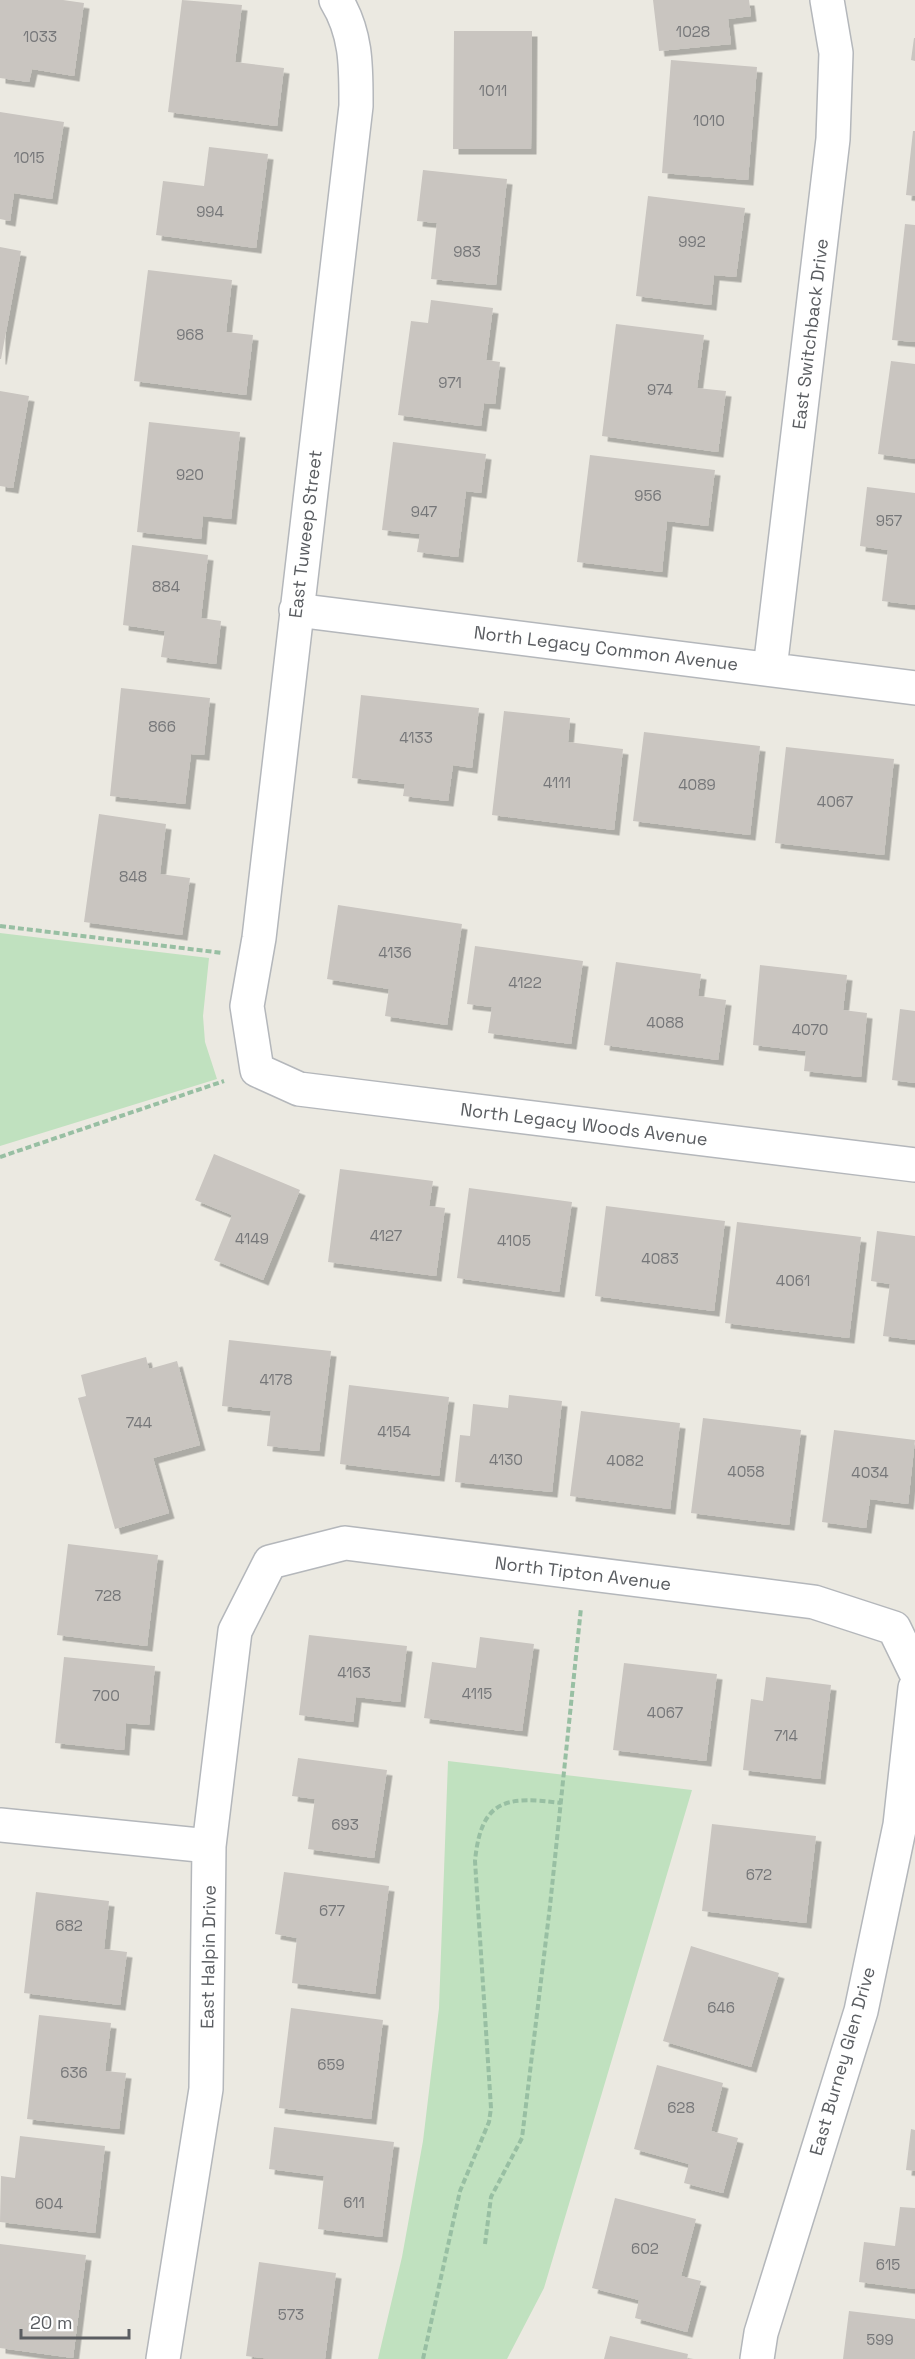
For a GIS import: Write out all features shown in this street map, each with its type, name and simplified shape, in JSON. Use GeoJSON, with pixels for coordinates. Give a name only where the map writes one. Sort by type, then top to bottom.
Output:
{"type":"FeatureCollection","features":[{"type":"Feature","properties":{"kind":"street","name":"East Tuweep Street"},"geometry":{"type":"LineString","coordinates":[[257,1070],[247,1006],[255,959],[356,106],[356,54],[342,9],[336,0]]}},
{"type":"Feature","properties":{"kind":"street","name":"East Switchback Drive"},"geometry":{"type":"LineString","coordinates":[[770,669],[833,139],[836,54],[827,0]]}},
{"type":"Feature","properties":{"kind":"street","name":"North Legacy Common Avenue"},"geometry":{"type":"LineString","coordinates":[[296,610],[915,688]]}},
{"type":"Feature","properties":{"kind":"street","name":"North Legacy Woods Avenue"},"geometry":{"type":"LineString","coordinates":[[257,1070],[299,1089],[915,1165]]}},
{"type":"Feature","properties":{"kind":"street","name":"North Tipton Avenue"},"geometry":{"type":"LineString","coordinates":[[270,1562],[345,1543],[814,1602],[894,1628],[915,1671]]}},
{"type":"Feature","properties":{"kind":"street","name":"East Halpin Drive"},"geometry":{"type":"LineString","coordinates":[[163,2359],[206,2089],[209,1846],[236,1631],[270,1562]]}},
{"type":"Feature","properties":{"kind":"street","name":"East Burney Glen Drive"},"geometry":{"type":"LineString","coordinates":[[757,2359],[761,2333],[861,2011],[900,1825],[915,1688]]}},
{"type":"Feature","properties":{"kind":"street"},"geometry":{"type":"LineString","coordinates":[[0,1825],[209,1846]]}},
{"type":"Feature","properties":{"kind":"path"},"geometry":{"type":"LineString","coordinates":[[0,926],[255,959]]}},
{"type":"Feature","properties":{"kind":"path"},"geometry":{"type":"LineString","coordinates":[[0,1157],[227,1080]]}},
{"type":"Feature","properties":{"kind":"path"},"geometry":{"type":"LineString","coordinates":[[485,2244],[490,2196],[522,2138],[585,1573]]}},
{"type":"Feature","properties":{"kind":"path"},"geometry":{"type":"LineString","coordinates":[[423,2359],[460,2191],[489,2122],[491,2108],[475,1861],[477,1842],[483,1822],[498,1808],[513,1801],[561,1803]]}},
{"type":"Feature","properties":{"kind":"green space"},"geometry":{"type":"Polygon","coordinates":[[[0,933],[209,958],[203,1016],[205,1042],[217,1079],[0,1146],[0,933]]]}},
{"type":"Feature","properties":{"kind":"green space"},"geometry":{"type":"Polygon","coordinates":[[[448,1761],[692,1790],[544,2288],[507,2359],[378,2359],[402,2257],[423,2141],[439,2008],[448,1761]]]}},
{"type":"Feature","properties":{"kind":"building"},"geometry":{"type":"Polygon","coordinates":[[[0,0],[63,0],[84,3],[74,76],[32,69],[29,82],[0,78],[0,0]]]}},
{"type":"Feature","properties":{"kind":"building"},"geometry":{"type":"Polygon","coordinates":[[[182,0],[242,5],[235,62],[284,68],[277,126],[168,112],[182,0]]]}},
{"type":"Feature","properties":{"kind":"building"},"geometry":{"type":"Polygon","coordinates":[[[653,0],[749,0],[751,16],[728,19],[731,44],[659,51],[653,0]]]}},
{"type":"Feature","properties":{"kind":"building"},"geometry":{"type":"Polygon","coordinates":[[[454,31],[532,31],[531,149],[453,149],[454,31]]]}},
{"type":"Feature","properties":{"kind":"building"},"geometry":{"type":"Polygon","coordinates":[[[915,38],[915,61],[911,60],[915,38]]]}},
{"type":"Feature","properties":{"kind":"building"},"geometry":{"type":"Polygon","coordinates":[[[671,60],[757,67],[748,180],[662,173],[671,60]]]}},
{"type":"Feature","properties":{"kind":"building"},"geometry":{"type":"Polygon","coordinates":[[[0,112],[64,122],[52,199],[14,193],[10,221],[0,219],[0,112]]]}},
{"type":"Feature","properties":{"kind":"building"},"geometry":{"type":"Polygon","coordinates":[[[913,131],[915,131],[915,196],[906,195],[913,131]]]}},
{"type":"Feature","properties":{"kind":"building"},"geometry":{"type":"Polygon","coordinates":[[[209,147],[268,154],[256,248],[156,235],[163,181],[204,186],[209,147]]]}},
{"type":"Feature","properties":{"kind":"building"},"geometry":{"type":"Polygon","coordinates":[[[423,170],[507,179],[496,285],[431,279],[437,223],[417,221],[423,170]]]}},
{"type":"Feature","properties":{"kind":"building"},"geometry":{"type":"Polygon","coordinates":[[[648,196],[745,208],[736,277],[714,275],[711,305],[636,296],[648,196]]]}},
{"type":"Feature","properties":{"kind":"building"},"geometry":{"type":"Polygon","coordinates":[[[905,224],[915,225],[915,342],[892,340],[905,224]]]}},
{"type":"Feature","properties":{"kind":"building"},"geometry":{"type":"Polygon","coordinates":[[[0,247],[21,251],[1,359],[0,359],[0,247]]]}},
{"type":"Feature","properties":{"kind":"building"},"geometry":{"type":"Polygon","coordinates":[[[148,270],[232,280],[226,332],[253,335],[246,395],[134,381],[148,270]]]}},
{"type":"Feature","properties":{"kind":"building"},"geometry":{"type":"Polygon","coordinates":[[[431,300],[493,308],[486,360],[500,362],[495,404],[484,403],[481,426],[398,415],[411,321],[428,323],[431,300]]]}},
{"type":"Feature","properties":{"kind":"building"},"geometry":{"type":"Polygon","coordinates":[[[616,324],[704,335],[697,388],[726,391],[718,452],[602,436],[616,324]]]}},
{"type":"Feature","properties":{"kind":"building"},"geometry":{"type":"Polygon","coordinates":[[[891,361],[915,364],[915,459],[878,454],[891,361]]]}},
{"type":"Feature","properties":{"kind":"building"},"geometry":{"type":"Polygon","coordinates":[[[0,391],[29,396],[13,488],[0,486],[0,391]]]}},
{"type":"Feature","properties":{"kind":"building"},"geometry":{"type":"Polygon","coordinates":[[[149,422],[240,432],[231,519],[203,516],[201,539],[137,532],[149,422]]]}},
{"type":"Feature","properties":{"kind":"building"},"geometry":{"type":"Polygon","coordinates":[[[393,442],[486,454],[481,493],[466,491],[458,557],[417,552],[420,534],[382,530],[393,442]]]}},
{"type":"Feature","properties":{"kind":"building"},"geometry":{"type":"Polygon","coordinates":[[[590,455],[715,470],[708,526],[667,521],[662,572],[577,562],[590,455]]]}},
{"type":"Feature","properties":{"kind":"building"},"geometry":{"type":"Polygon","coordinates":[[[867,487],[915,493],[915,605],[882,601],[888,550],[860,546],[867,487]]]}},
{"type":"Feature","properties":{"kind":"building"},"geometry":{"type":"Polygon","coordinates":[[[132,545],[208,555],[201,618],[221,621],[216,664],[161,657],[165,631],[123,625],[132,545]]]}},
{"type":"Feature","properties":{"kind":"building"},"geometry":{"type":"Polygon","coordinates":[[[121,688],[210,698],[204,755],[191,754],[185,804],[110,796],[121,688]]]}},
{"type":"Feature","properties":{"kind":"building"},"geometry":{"type":"Polygon","coordinates":[[[361,695],[479,708],[472,768],[453,765],[448,801],[403,796],[405,784],[352,778],[361,695]]]}},
{"type":"Feature","properties":{"kind":"building"},"geometry":{"type":"Polygon","coordinates":[[[504,711],[570,718],[568,742],[623,749],[614,830],[492,815],[504,711]]]}},
{"type":"Feature","properties":{"kind":"building"},"geometry":{"type":"Polygon","coordinates":[[[644,732],[760,746],[750,835],[633,821],[644,732]]]}},
{"type":"Feature","properties":{"kind":"building"},"geometry":{"type":"Polygon","coordinates":[[[786,747],[894,759],[884,855],[775,843],[786,747]]]}},
{"type":"Feature","properties":{"kind":"building"},"geometry":{"type":"Polygon","coordinates":[[[99,814],[166,824],[160,874],[190,878],[182,935],[84,922],[99,814]]]}},
{"type":"Feature","properties":{"kind":"building"},"geometry":{"type":"Polygon","coordinates":[[[338,905],[462,924],[447,1025],[385,1016],[389,989],[327,979],[338,905]]]}},
{"type":"Feature","properties":{"kind":"building"},"geometry":{"type":"Polygon","coordinates":[[[475,946],[583,961],[571,1044],[488,1033],[492,1007],[467,1004],[475,946]]]}},
{"type":"Feature","properties":{"kind":"building"},"geometry":{"type":"Polygon","coordinates":[[[616,962],[701,974],[698,996],[726,1000],[718,1060],[604,1045],[616,962]]]}},
{"type":"Feature","properties":{"kind":"building"},"geometry":{"type":"Polygon","coordinates":[[[760,965],[847,975],[843,1010],[867,1013],[861,1077],[804,1071],[806,1051],[753,1045],[760,965]]]}},
{"type":"Feature","properties":{"kind":"building"},"geometry":{"type":"Polygon","coordinates":[[[900,1009],[915,1011],[915,1083],[892,1080],[900,1009]]]}},
{"type":"Feature","properties":{"kind":"building"},"geometry":{"type":"Polygon","coordinates":[[[214,1154],[300,1190],[263,1280],[214,1260],[232,1215],[195,1200],[214,1154]]]}},
{"type":"Feature","properties":{"kind":"building"},"geometry":{"type":"Polygon","coordinates":[[[340,1169],[433,1181],[429,1206],[445,1208],[436,1276],[328,1262],[340,1169]]]}},
{"type":"Feature","properties":{"kind":"building"},"geometry":{"type":"Polygon","coordinates":[[[469,1188],[572,1202],[559,1292],[457,1278],[469,1188]]]}},
{"type":"Feature","properties":{"kind":"building"},"geometry":{"type":"Polygon","coordinates":[[[606,1206],[725,1221],[714,1311],[595,1296],[606,1206]]]}},
{"type":"Feature","properties":{"kind":"building"},"geometry":{"type":"Polygon","coordinates":[[[737,1222],[861,1237],[849,1338],[725,1323],[737,1222]]]}},
{"type":"Feature","properties":{"kind":"building"},"geometry":{"type":"Polygon","coordinates":[[[877,1231],[915,1236],[915,1340],[883,1336],[890,1284],[871,1281],[877,1231]]]}},
{"type":"Feature","properties":{"kind":"building"},"geometry":{"type":"Polygon","coordinates":[[[229,1340],[331,1351],[319,1451],[267,1446],[271,1411],[222,1406],[229,1340]]]}},
{"type":"Feature","properties":{"kind":"building"},"geometry":{"type":"Polygon","coordinates":[[[146,1357],[149,1369],[177,1361],[200,1445],[153,1458],[169,1513],[115,1529],[78,1398],[86,1396],[81,1375],[146,1357]]]}},
{"type":"Feature","properties":{"kind":"building"},"geometry":{"type":"Polygon","coordinates":[[[349,1385],[449,1397],[439,1476],[340,1464],[349,1385]]]}},
{"type":"Feature","properties":{"kind":"building"},"geometry":{"type":"Polygon","coordinates":[[[509,1395],[562,1401],[552,1492],[455,1482],[460,1435],[470,1436],[473,1404],[508,1408],[509,1395]]]}},
{"type":"Feature","properties":{"kind":"building"},"geometry":{"type":"Polygon","coordinates":[[[581,1411],[680,1423],[670,1509],[570,1496],[581,1411]]]}},
{"type":"Feature","properties":{"kind":"building"},"geometry":{"type":"Polygon","coordinates":[[[703,1418],[801,1430],[789,1525],[691,1513],[703,1418]]]}},
{"type":"Feature","properties":{"kind":"building"},"geometry":{"type":"Polygon","coordinates":[[[834,1430],[915,1440],[908,1504],[870,1499],[866,1528],[822,1522],[834,1430]]]}},
{"type":"Feature","properties":{"kind":"building"},"geometry":{"type":"Polygon","coordinates":[[[68,1544],[158,1555],[147,1646],[57,1635],[68,1544]]]}},
{"type":"Feature","properties":{"kind":"building"},"geometry":{"type":"Polygon","coordinates":[[[309,1635],[407,1646],[400,1702],[356,1697],[353,1722],[299,1715],[309,1635]]]}},
{"type":"Feature","properties":{"kind":"building"},"geometry":{"type":"Polygon","coordinates":[[[480,1637],[534,1644],[522,1731],[424,1718],[432,1662],[476,1668],[480,1637]]]}},
{"type":"Feature","properties":{"kind":"building"},"geometry":{"type":"Polygon","coordinates":[[[64,1657],[155,1666],[149,1725],[126,1723],[124,1750],[55,1743],[64,1657]]]}},
{"type":"Feature","properties":{"kind":"building"},"geometry":{"type":"Polygon","coordinates":[[[624,1663],[717,1674],[706,1761],[613,1750],[624,1663]]]}},
{"type":"Feature","properties":{"kind":"building"},"geometry":{"type":"Polygon","coordinates":[[[766,1677],[831,1685],[820,1779],[743,1770],[751,1699],[763,1701],[766,1677]]]}},
{"type":"Feature","properties":{"kind":"building"},"geometry":{"type":"Polygon","coordinates":[[[298,1758],[387,1770],[374,1858],[308,1849],[315,1799],[292,1796],[298,1758]]]}},
{"type":"Feature","properties":{"kind":"building"},"geometry":{"type":"Polygon","coordinates":[[[712,1824],[816,1836],[806,1923],[702,1911],[712,1824]]]}},
{"type":"Feature","properties":{"kind":"building"},"geometry":{"type":"Polygon","coordinates":[[[284,1872],[389,1886],[375,1994],[292,1983],[297,1938],[275,1934],[284,1872]]]}},
{"type":"Feature","properties":{"kind":"building"},"geometry":{"type":"Polygon","coordinates":[[[36,1892],[109,1901],[104,1949],[127,1952],[120,2005],[24,1993],[36,1892]]]}},
{"type":"Feature","properties":{"kind":"building"},"geometry":{"type":"Polygon","coordinates":[[[691,1946],[779,1973],[751,2067],[663,2041],[691,1946]]]}},
{"type":"Feature","properties":{"kind":"building"},"geometry":{"type":"Polygon","coordinates":[[[291,2008],[383,2020],[371,2119],[279,2108],[291,2008]]]}},
{"type":"Feature","properties":{"kind":"building"},"geometry":{"type":"Polygon","coordinates":[[[39,2015],[111,2023],[105,2071],[126,2073],[119,2129],[27,2119],[39,2015]]]}},
{"type":"Feature","properties":{"kind":"building"},"geometry":{"type":"Polygon","coordinates":[[[657,2065],[723,2083],[711,2131],[738,2138],[723,2193],[684,2183],[689,2164],[634,2149],[657,2065]]]}},
{"type":"Feature","properties":{"kind":"building"},"geometry":{"type":"Polygon","coordinates":[[[274,2127],[394,2142],[382,2237],[318,2229],[324,2176],[269,2169],[274,2127]]]}},
{"type":"Feature","properties":{"kind":"building"},"geometry":{"type":"Polygon","coordinates":[[[911,2129],[915,2130],[915,2171],[906,2170],[911,2129]]]}},
{"type":"Feature","properties":{"kind":"building"},"geometry":{"type":"Polygon","coordinates":[[[20,2136],[105,2146],[95,2233],[0,2222],[1,2176],[15,2178],[20,2136]]]}},
{"type":"Feature","properties":{"kind":"building"},"geometry":{"type":"Polygon","coordinates":[[[615,2198],[696,2219],[681,2276],[701,2281],[687,2332],[635,2318],[639,2300],[592,2288],[615,2198]]]}},
{"type":"Feature","properties":{"kind":"building"},"geometry":{"type":"Polygon","coordinates":[[[900,2207],[915,2208],[915,2289],[859,2282],[864,2242],[895,2246],[900,2207]]]}},
{"type":"Feature","properties":{"kind":"building"},"geometry":{"type":"Polygon","coordinates":[[[0,2244],[86,2255],[73,2358],[0,2348],[0,2244]]]}},
{"type":"Feature","properties":{"kind":"building"},"geometry":{"type":"Polygon","coordinates":[[[259,2262],[336,2273],[325,2359],[271,2359],[246,2356],[259,2262]]]}},
{"type":"Feature","properties":{"kind":"building"},"geometry":{"type":"Polygon","coordinates":[[[849,2311],[915,2319],[915,2359],[843,2359],[849,2311]]]}},
{"type":"Feature","properties":{"kind":"building"},"geometry":{"type":"Polygon","coordinates":[[[610,2336],[688,2354],[687,2359],[604,2359],[610,2336]]]}}]}
